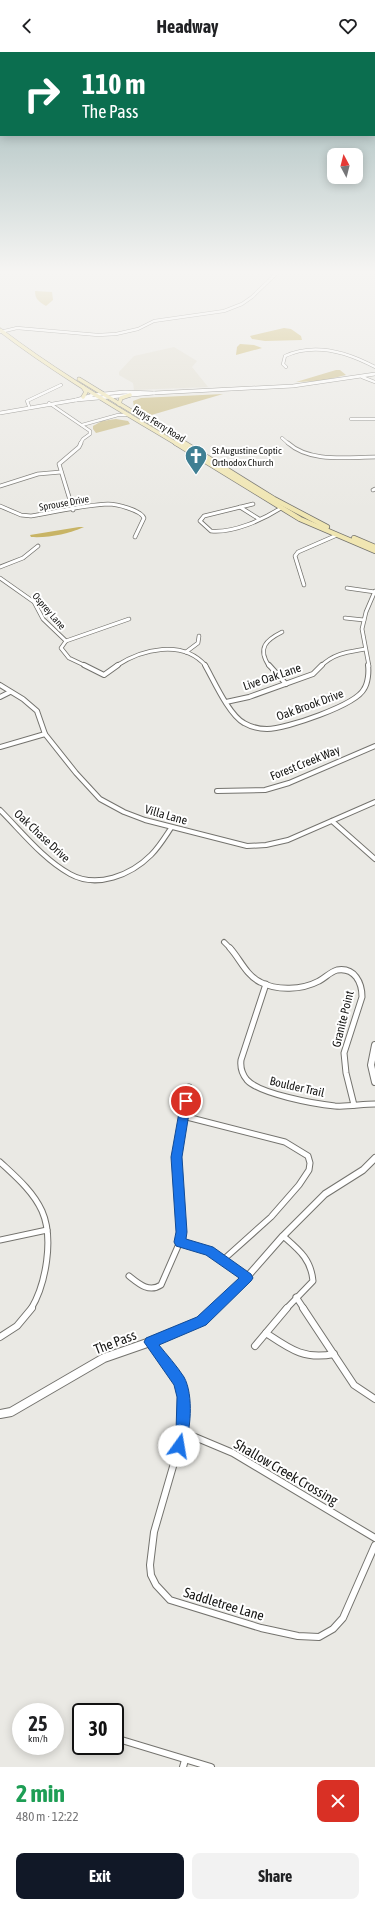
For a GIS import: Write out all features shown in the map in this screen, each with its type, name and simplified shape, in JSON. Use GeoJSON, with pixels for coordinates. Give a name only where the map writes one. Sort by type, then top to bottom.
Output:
{"type":"FeatureCollection","features":[{"type":"Feature","properties":{"kind":"main road","name":"Furys Ferry Road"},"geometry":{"type":"LineString","coordinates":[[26,350],[83,387],[119,404],[306,517],[375,547]]}},
{"type":"Feature","properties":{"kind":"main road","name":"Furys Ferry Road"},"geometry":{"type":"LineString","coordinates":[[27,350],[103,396],[121,410],[281,508],[300,519],[375,552]]}},
{"type":"Feature","properties":{"kind":"main road"},"geometry":{"type":"LineString","coordinates":[[83,387],[86,392],[83,397]]}},
{"type":"Feature","properties":{"kind":"main road"},"geometry":{"type":"LineString","coordinates":[[119,404],[121,398],[130,395]]}},
{"type":"Feature","properties":{"kind":"street"},"geometry":{"type":"LineString","coordinates":[[286,368],[283,364],[285,356],[302,350]]}},
{"type":"Feature","properties":{"kind":"street"},"geometry":{"type":"LineString","coordinates":[[319,350],[340,352],[356,356],[375,367]]}},
{"type":"Feature","properties":{"kind":"street"},"geometry":{"type":"LineString","coordinates":[[76,400],[83,397],[279,388],[326,383],[375,374]]}},
{"type":"Feature","properties":{"kind":"street"},"geometry":{"type":"LineString","coordinates":[[362,377],[375,382]]}},
{"type":"Feature","properties":{"kind":"street"},"geometry":{"type":"LineString","coordinates":[[29,406],[27,401],[61,385]]}},
{"type":"Feature","properties":{"kind":"street"},"geometry":{"type":"LineString","coordinates":[[0,413],[29,406],[103,396],[145,392],[154,393]]}},
{"type":"Feature","properties":{"kind":"street"},"geometry":{"type":"LineString","coordinates":[[50,403],[90,431],[90,434],[83,439],[79,447],[59,464],[73,510]]}},
{"type":"Feature","properties":{"kind":"street"},"geometry":{"type":"LineString","coordinates":[[118,414],[121,410]]}},
{"type":"Feature","properties":{"kind":"street"},"geometry":{"type":"LineString","coordinates":[[82,425],[118,414],[130,415]]}},
{"type":"Feature","properties":{"kind":"street"},"geometry":{"type":"LineString","coordinates":[[351,419],[375,419]]}},
{"type":"Feature","properties":{"kind":"street"},"geometry":{"type":"LineString","coordinates":[[282,438],[289,445],[301,451],[315,454],[331,457],[375,457]]}},
{"type":"Feature","properties":{"kind":"street"},"geometry":{"type":"LineString","coordinates":[[0,486],[38,474],[62,472]]}},
{"type":"Feature","properties":{"kind":"street","name":"Sprouse Drive"},"geometry":{"type":"LineString","coordinates":[[0,506],[21,515],[31,516],[109,504],[135,510],[143,515],[144,518],[135,537]]}},
{"type":"Feature","properties":{"kind":"street"},"geometry":{"type":"LineString","coordinates":[[253,504],[204,516],[200,521],[209,530],[218,532],[259,519],[281,508]]}},
{"type":"Feature","properties":{"kind":"street"},"geometry":{"type":"LineString","coordinates":[[240,507],[259,519]]}},
{"type":"Feature","properties":{"kind":"street"},"geometry":{"type":"LineString","coordinates":[[304,585],[295,556],[298,552],[337,535]]}},
{"type":"Feature","properties":{"kind":"street"},"geometry":{"type":"LineString","coordinates":[[0,567],[23,558],[38,546]]}},
{"type":"Feature","properties":{"kind":"street","name":"Osprey Lane"},"geometry":{"type":"LineString","coordinates":[[0,578],[34,602],[44,619],[66,640]]}},
{"type":"Feature","properties":{"kind":"street"},"geometry":{"type":"LineString","coordinates":[[347,588],[375,591]]}},
{"type":"Feature","properties":{"kind":"street","name":"Oak Brook Drive"},"geometry":{"type":"LineString","coordinates":[[66,640],[61,648],[69,658],[104,675],[130,658],[144,652],[170,650],[186,652],[200,658],[236,718],[244,724],[265,730],[287,727],[353,700],[364,690],[370,670],[370,661],[365,649],[362,633],[364,620],[375,591]]}},
{"type":"Feature","properties":{"kind":"street"},"geometry":{"type":"LineString","coordinates":[[345,618],[364,620]]}},
{"type":"Feature","properties":{"kind":"street"},"geometry":{"type":"LineString","coordinates":[[66,640],[129,619]]}},
{"type":"Feature","properties":{"kind":"street"},"geometry":{"type":"LineString","coordinates":[[282,632],[276,634],[267,642],[263,653],[268,666],[286,684]]}},
{"type":"Feature","properties":{"kind":"street"},"geometry":{"type":"LineString","coordinates":[[186,652],[198,643],[198,636]]}},
{"type":"Feature","properties":{"kind":"street","name":"Live Oak Lane"},"geometry":{"type":"LineString","coordinates":[[226,702],[248,697],[313,674],[328,658],[340,653],[365,649]]}},
{"type":"Feature","properties":{"kind":"street","name":"Villa Lane"},"geometry":{"type":"LineString","coordinates":[[0,685],[31,705],[37,711],[45,734],[76,773],[100,799],[124,812],[171,828],[248,846],[266,845],[288,840],[375,802]]}},
{"type":"Feature","properties":{"kind":"street"},"geometry":{"type":"LineString","coordinates":[[0,697],[10,692]]}},
{"type":"Feature","properties":{"kind":"street"},"geometry":{"type":"LineString","coordinates":[[0,747],[45,734]]}},
{"type":"Feature","properties":{"kind":"street","name":"Forest Creek Way"},"geometry":{"type":"LineString","coordinates":[[217,791],[259,790],[289,783],[375,746]]}},
{"type":"Feature","properties":{"kind":"street","name":"Oak Chase Drive"},"geometry":{"type":"LineString","coordinates":[[0,810],[57,864],[71,875],[92,880],[116,877],[141,864],[160,845],[171,828]]}},
{"type":"Feature","properties":{"kind":"street"},"geometry":{"type":"LineString","coordinates":[[332,820],[375,859]]}},
{"type":"Feature","properties":{"kind":"street","name":"Granite Point"},"geometry":{"type":"LineString","coordinates":[[224,942],[230,946],[247,972],[260,982],[266,984],[292,987],[311,985],[340,970],[345,971],[359,979],[362,992],[361,1002],[346,1044],[344,1054],[354,1105]]}},
{"type":"Feature","properties":{"kind":"street","name":"Boulder Trail"},"geometry":{"type":"LineString","coordinates":[[266,984],[241,1060],[240,1069],[244,1076],[254,1086],[265,1091],[335,1106],[375,1104]]}},
{"type":"Feature","properties":{"kind":"street"},"geometry":{"type":"LineString","coordinates":[[375,1045],[371,1065],[375,1082]]}},
{"type":"Feature","properties":{"kind":"street"},"geometry":{"type":"LineString","coordinates":[[129,1276],[148,1289],[158,1288],[180,1242],[182,1232],[176,1157],[189,1087]]}},
{"type":"Feature","properties":{"kind":"street"},"geometry":{"type":"LineString","coordinates":[[183,1116],[286,1142],[308,1156],[310,1163],[309,1170],[299,1185],[271,1217],[223,1260]]}},
{"type":"Feature","properties":{"kind":"street","name":"The Pass"},"geometry":{"type":"LineString","coordinates":[[0,1414],[11,1412],[104,1358],[150,1342],[201,1321],[247,1278],[283,1236],[325,1194],[363,1170],[375,1158]]}},
{"type":"Feature","properties":{"kind":"street"},"geometry":{"type":"LineString","coordinates":[[0,1162],[34,1197],[43,1212],[47,1230],[47,1250],[38,1297],[21,1323],[6,1335],[0,1337]]}},
{"type":"Feature","properties":{"kind":"street"},"geometry":{"type":"LineString","coordinates":[[0,1240],[47,1230]]}},
{"type":"Feature","properties":{"kind":"street"},"geometry":{"type":"LineString","coordinates":[[255,1346],[296,1297],[313,1281],[313,1268],[309,1260],[283,1236]]}},
{"type":"Feature","properties":{"kind":"street"},"geometry":{"type":"LineString","coordinates":[[180,1242],[209,1251],[247,1278]]}},
{"type":"Feature","properties":{"kind":"street"},"geometry":{"type":"LineString","coordinates":[[296,1297],[354,1385],[375,1399]]}},
{"type":"Feature","properties":{"kind":"street"},"geometry":{"type":"LineString","coordinates":[[266,1332],[288,1348],[310,1357],[321,1357],[334,1354]]}},
{"type":"Feature","properties":{"kind":"street","name":"Saddletree Lane"},"geometry":{"type":"LineString","coordinates":[[150,1342],[179,1382],[184,1397],[183,1432],[154,1532],[150,1565],[151,1575],[156,1585],[170,1600],[261,1628],[298,1636],[319,1637],[333,1629],[343,1618],[375,1545]]}},
{"type":"Feature","properties":{"kind":"street","name":"Shallow Creek Crossing"},"geometry":{"type":"LineString","coordinates":[[183,1432],[233,1453],[375,1538]]}},
{"type":"Feature","properties":{"kind":"street"},"geometry":{"type":"LineString","coordinates":[[124,1741],[184,1763],[211,1767]]}},
{"type":"Feature","properties":{"kind":"shaded area"},"geometry":{"type":"Polygon","coordinates":[[[161,350],[179,350],[197,361],[192,367],[208,387],[134,390],[133,383],[119,375],[119,372],[134,356],[161,350]]]}},
{"type":"Feature","properties":{"kind":"shaded area"},"geometry":{"type":"Polygon","coordinates":[[[237,350],[254,350],[236,355],[237,350]]]}},
{"type":"Feature","properties":{"kind":"shaded area"},"geometry":{"type":"Polygon","coordinates":[[[340,370],[346,375],[321,381],[296,382],[340,370]]]}},
{"type":"Feature","properties":{"kind":"shaded area"},"geometry":{"type":"Polygon","coordinates":[[[223,394],[148,416],[134,407],[133,401],[141,398],[223,394]]]}},
{"type":"Feature","properties":{"kind":"shaded area"},"geometry":{"type":"Polygon","coordinates":[[[116,419],[128,421],[130,424],[96,433],[93,429],[93,426],[102,421],[116,419]]]}},
{"type":"Feature","properties":{"kind":"shaded area"},"geometry":{"type":"Polygon","coordinates":[[[84,527],[65,534],[38,537],[31,537],[30,535],[84,527]]]}},
{"type":"Feature","properties":{"kind":"place","name":"St Augustine Coptic Orthodox Church"},"geometry":{"type":"Point","coordinates":[196,476]}},
{"type":"Feature","properties":{"kind":"route"},"geometry":{"type":"LineString","coordinates":[[179,1446],[183,1432],[184,1397],[179,1382],[150,1342],[201,1321],[247,1278],[209,1251],[180,1242],[182,1232],[176,1157],[177,1144],[186,1101]]}}]}
